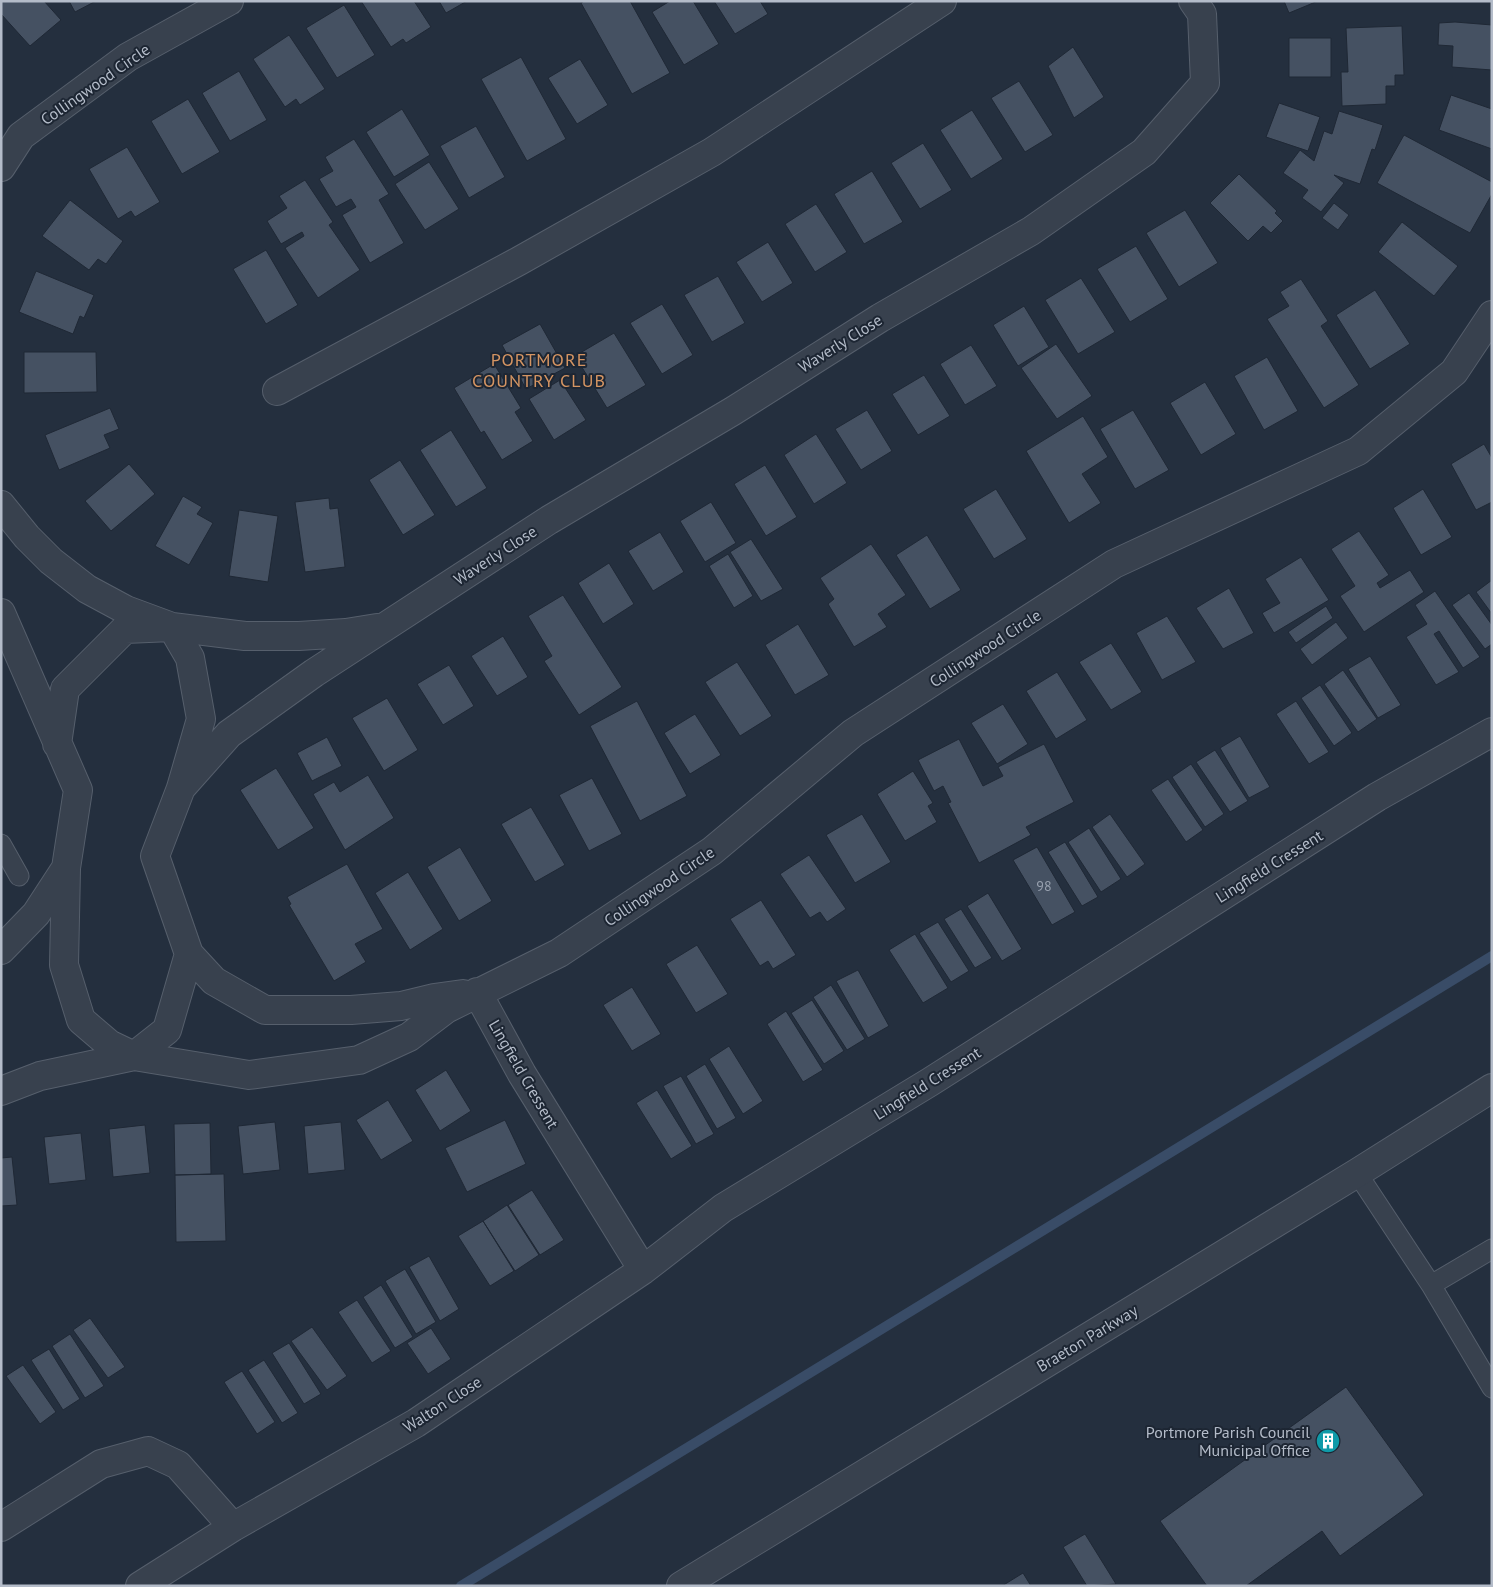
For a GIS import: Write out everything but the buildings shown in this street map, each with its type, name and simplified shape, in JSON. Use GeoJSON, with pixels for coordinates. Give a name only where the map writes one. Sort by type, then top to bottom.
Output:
{"type":"FeatureCollection","features":[{"type":"Feature","properties":{"kind":"street","name":"Collingwood Circle"},"geometry":{"type":"LineString","coordinates":[[1,167],[20,136],[128,57],[229,1]]}},
{"type":"Feature","properties":{"kind":"street"},"geometry":{"type":"LineString","coordinates":[[277,391],[518,261],[712,152],[942,1]]}},
{"type":"Feature","properties":{"kind":"street","name":"Waverly Close"},"geometry":{"type":"LineString","coordinates":[[180,788],[229,734],[314,673],[549,520],[733,410],[880,318],[1031,231],[1144,152],[1205,83],[1202,14],[1194,1]]}},
{"type":"Feature","properties":{"kind":"street","name":"Collingwood Circle"},"geometry":{"type":"LineString","coordinates":[[1,1091],[40,1076],[134,1056],[249,1075],[358,1060],[409,1037],[446,1009],[559,953],[712,852],[853,733],[1114,564],[1358,451],[1454,372],[1492,315]]}},
{"type":"Feature","properties":{"kind":"street"},"geometry":{"type":"LineString","coordinates":[[1,505],[27,538],[87,589],[126,610],[172,627],[190,658],[201,719],[180,788],[155,856],[189,954],[167,1030],[134,1056],[109,1044],[81,1020],[64,965],[66,868],[78,790],[1,613]]}},
{"type":"Feature","properties":{"kind":"street","name":"Waverly Close"},"geometry":{"type":"LineString","coordinates":[[172,627],[205,633],[245,636],[299,636],[346,633],[386,626]]}},
{"type":"Feature","properties":{"kind":"street"},"geometry":{"type":"LineString","coordinates":[[58,744],[65,689],[89,663],[125,628],[172,627]]}},
{"type":"Feature","properties":{"kind":"street","name":"Lingfield Cressent"},"geometry":{"type":"LineString","coordinates":[[477,992],[522,1074],[643,1270],[723,1208],[930,1082],[1377,797],[1492,732]]}},
{"type":"Feature","properties":{"kind":"street"},"geometry":{"type":"LineString","coordinates":[[1,950],[36,914],[66,868]]}},
{"type":"Feature","properties":{"kind":"street","name":"Collingwood Circle"},"geometry":{"type":"LineString","coordinates":[[189,954],[214,981],[265,1010],[351,1010],[391,1007],[477,992]]}},
{"type":"Feature","properties":{"kind":"street","name":"Braeton Parkway"},"geometry":{"type":"LineString","coordinates":[[681,1586],[1357,1173],[1492,1088]]}},
{"type":"Feature","properties":{"kind":"street","name":"Walton Close"},"geometry":{"type":"LineString","coordinates":[[140,1586],[233,1527],[416,1423],[643,1270]]}},
{"type":"Feature","properties":{"kind":"street"},"geometry":{"type":"LineString","coordinates":[[1,1527],[101,1464],[148,1451],[178,1465],[233,1527]]}},
{"type":"Feature","properties":{"kind":"lane"},"geometry":{"type":"LineString","coordinates":[[1,844],[19,876]]}},
{"type":"Feature","properties":{"kind":"lane"},"geometry":{"type":"LineString","coordinates":[[1357,1173],[1431,1285],[1492,1388]]}},
{"type":"Feature","properties":{"kind":"lane"},"geometry":{"type":"LineString","coordinates":[[1431,1285],[1492,1249]]}},
{"type":"Feature","properties":{"kind":"waterway"},"geometry":{"type":"LineString","coordinates":[[461,1586],[1492,956]]}},
{"type":"Feature","properties":{"kind":"place","name":"Portmore Parish Council Municipal Office"},"geometry":{"type":"Point","coordinates":[1328,1441]}},
{"type":"Feature","properties":{"kind":"district","name":"PORTMORE COUNTRY CLUB"},"geometry":{"type":"Point","coordinates":[539,369]}}]}
